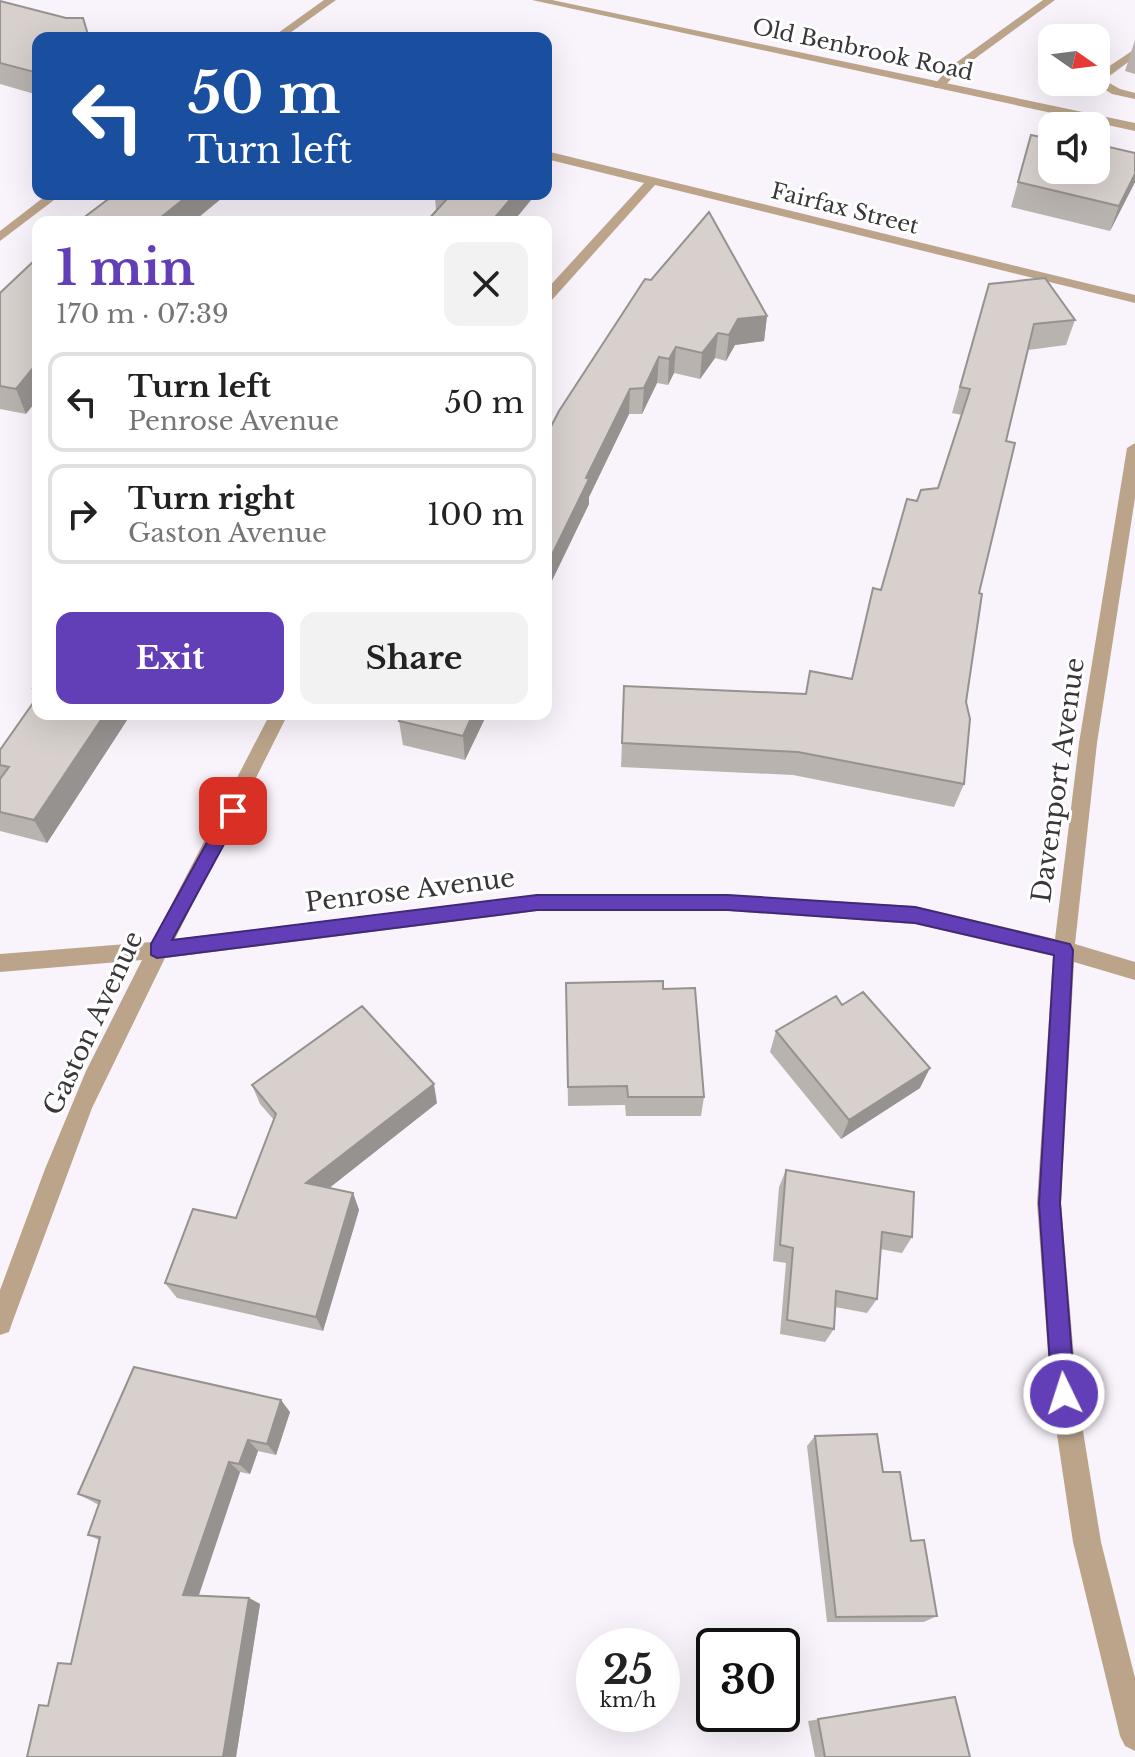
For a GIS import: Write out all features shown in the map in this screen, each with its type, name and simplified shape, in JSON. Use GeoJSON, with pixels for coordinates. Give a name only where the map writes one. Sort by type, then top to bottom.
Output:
{"type":"FeatureCollection","features":[{"type":"Feature","properties":{"kind":"street"},"geometry":{"type":"LineString","coordinates":[[285,32],[331,0]]}},
{"type":"Feature","properties":{"kind":"street","name":"Old Benbrook Road"},"geometry":{"type":"LineString","coordinates":[[537,0],[1135,127]]}},
{"type":"Feature","properties":{"kind":"street"},"geometry":{"type":"LineString","coordinates":[[939,86],[954,69],[1050,0]]}},
{"type":"Feature","properties":{"kind":"street"},"geometry":{"type":"LineString","coordinates":[[1135,52],[1097,80],[1116,92],[1135,96]]}},
{"type":"Feature","properties":{"kind":"street","name":"Fairfax Street"},"geometry":{"type":"LineString","coordinates":[[552,157],[1135,299]]}},
{"type":"Feature","properties":{"kind":"street"},"geometry":{"type":"LineString","coordinates":[[552,291],[651,182]]}},
{"type":"Feature","properties":{"kind":"street"},"geometry":{"type":"LineString","coordinates":[[0,237],[48,200]]}},
{"type":"Feature","properties":{"kind":"street","name":"Davenport Avenue"},"geometry":{"type":"LineString","coordinates":[[1135,448],[1088,743],[1064,950],[1049,1203],[1064,1394],[1087,1542],[1135,1736]]}},
{"type":"Feature","properties":{"kind":"street","name":"Gaston Avenue"},"geometry":{"type":"LineString","coordinates":[[0,1323],[92,1081],[157,950],[248,783],[276,720]]}},
{"type":"Feature","properties":{"kind":"street","name":"Penrose Avenue"},"geometry":{"type":"LineString","coordinates":[[0,963],[157,950],[537,903],[728,903],[915,915],[1064,950],[1135,971]]}},
{"type":"Feature","properties":{"kind":"building"},"geometry":{"type":"Polygon","coordinates":[[[0,1],[66,18],[83,18],[87,32],[32,32],[32,71],[0,63],[0,1]]]}},
{"type":"Feature","properties":{"kind":"building"},"geometry":{"type":"Polygon","coordinates":[[[1031,135],[1038,136],[1038,184],[1110,184],[1110,147],[1135,153],[1135,174],[1119,206],[1018,182],[1031,135]]]}},
{"type":"Feature","properties":{"kind":"building"},"geometry":{"type":"Polygon","coordinates":[[[107,200],[182,200],[162,216],[86,216],[107,200]]]}},
{"type":"Feature","properties":{"kind":"building"},"geometry":{"type":"Polygon","coordinates":[[[446,200],[510,200],[496,216],[431,216],[446,200]]]}},
{"type":"Feature","properties":{"kind":"building"},"geometry":{"type":"Polygon","coordinates":[[[709,212],[767,316],[738,319],[729,335],[718,333],[702,353],[676,347],[669,359],[659,357],[644,388],[630,389],[552,555],[552,424],[645,279],[651,280],[709,212]]]}},
{"type":"Feature","properties":{"kind":"building"},"geometry":{"type":"Polygon","coordinates":[[[32,263],[32,369],[16,389],[0,386],[0,293],[32,263]]]}},
{"type":"Feature","properties":{"kind":"building"},"geometry":{"type":"Polygon","coordinates":[[[1045,278],[1075,320],[1034,324],[1006,441],[1015,443],[979,593],[982,594],[966,702],[970,719],[964,784],[798,752],[622,743],[624,686],[806,694],[810,671],[852,679],[873,588],[881,590],[907,499],[917,501],[921,490],[938,488],[970,389],[960,387],[989,284],[1045,278]]]}},
{"type":"Feature","properties":{"kind":"building"},"geometry":{"type":"Polygon","coordinates":[[[32,705],[32,720],[101,720],[34,820],[0,812],[0,779],[9,767],[0,765],[0,750],[32,705]]]}},
{"type":"Feature","properties":{"kind":"building"},"geometry":{"type":"Polygon","coordinates":[[[400,720],[470,720],[463,736],[400,720]]]}},
{"type":"Feature","properties":{"kind":"building"},"geometry":{"type":"Polygon","coordinates":[[[663,981],[663,989],[695,988],[704,1097],[628,1097],[627,1086],[568,1087],[566,983],[663,981]]]}},
{"type":"Feature","properties":{"kind":"building"},"geometry":{"type":"Polygon","coordinates":[[[863,992],[930,1068],[849,1120],[776,1031],[836,996],[842,1005],[863,992]]]}},
{"type":"Feature","properties":{"kind":"building"},"geometry":{"type":"Polygon","coordinates":[[[362,1006],[434,1084],[306,1183],[353,1193],[316,1317],[165,1283],[193,1209],[236,1218],[276,1114],[252,1085],[362,1006]]]}},
{"type":"Feature","properties":{"kind":"building"},"geometry":{"type":"Polygon","coordinates":[[[786,1170],[914,1192],[912,1237],[882,1232],[877,1299],[836,1291],[834,1329],[787,1320],[793,1248],[780,1245],[786,1170]]]}},
{"type":"Feature","properties":{"kind":"building"},"geometry":{"type":"Polygon","coordinates":[[[134,1367],[281,1400],[267,1444],[248,1440],[239,1464],[229,1462],[183,1595],[249,1598],[223,1757],[27,1757],[39,1705],[48,1706],[58,1663],[71,1664],[100,1537],[88,1535],[100,1501],[78,1494],[134,1367]]]}},
{"type":"Feature","properties":{"kind":"building"},"geometry":{"type":"Polygon","coordinates":[[[877,1434],[883,1472],[900,1472],[911,1541],[924,1540],[937,1616],[836,1617],[815,1436],[877,1434]]]}},
{"type":"Feature","properties":{"kind":"building"},"geometry":{"type":"Polygon","coordinates":[[[955,1697],[970,1757],[825,1757],[818,1719],[955,1697]]]}},
{"type":"Feature","properties":{"kind":"route"},"geometry":{"type":"LineString","coordinates":[[233,811],[157,950],[537,903],[728,903],[915,915],[1064,950],[1049,1203],[1064,1394]]}}]}
